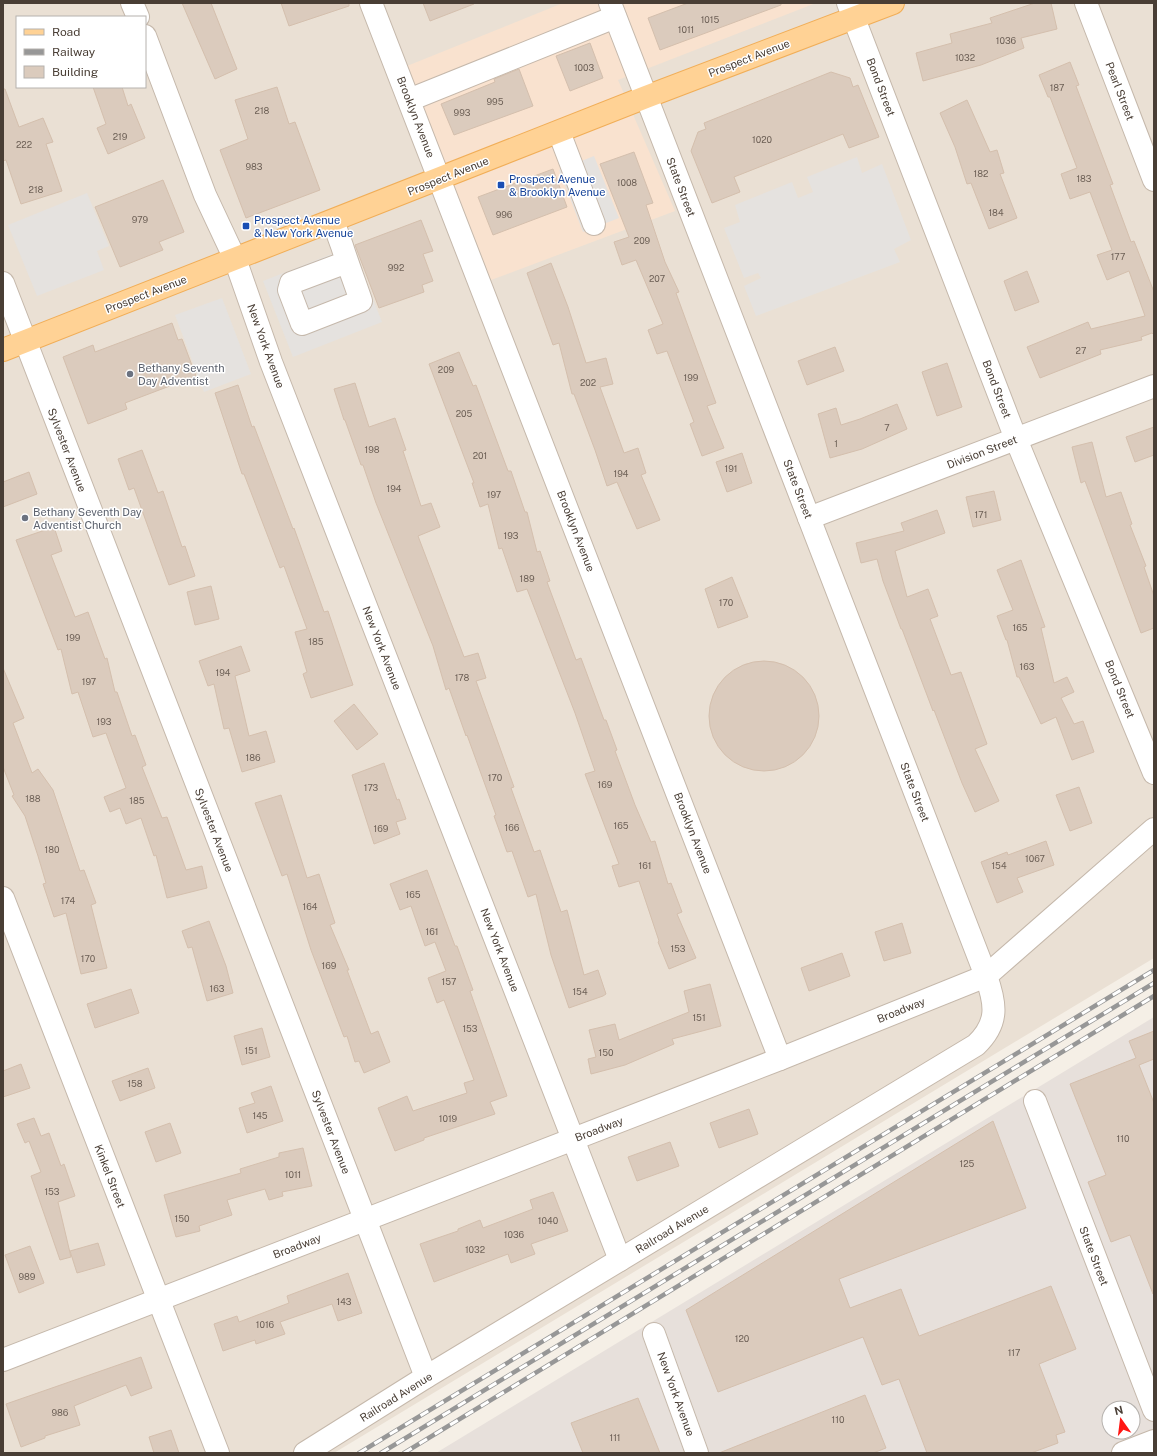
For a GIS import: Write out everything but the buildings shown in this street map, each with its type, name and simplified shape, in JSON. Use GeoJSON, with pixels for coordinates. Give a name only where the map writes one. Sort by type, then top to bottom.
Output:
{"type":"FeatureCollection","features":[{"type":"Feature","properties":{"kind":"main road","name":"Prospect Avenue"},"geometry":{"type":"LineString","coordinates":[[3,350],[559,132],[851,11],[893,3]]}},
{"type":"Feature","properties":{"kind":"street"},"geometry":{"type":"LineString","coordinates":[[132,3],[138,16]]}},
{"type":"Feature","properties":{"kind":"street","name":"Brooklyn Avenue"},"geometry":{"type":"LineString","coordinates":[[371,3],[780,1059]]}},
{"type":"Feature","properties":{"kind":"street","name":"Pearl Street"},"geometry":{"type":"LineString","coordinates":[[1086,3],[1154,180]]}},
{"type":"Feature","properties":{"kind":"street"},"geometry":{"type":"LineString","coordinates":[[409,100],[612,10]]}},
{"type":"Feature","properties":{"kind":"street","name":"State Street"},"geometry":{"type":"LineString","coordinates":[[612,10],[986,976]]}},
{"type":"Feature","properties":{"kind":"street","name":"Bond Street"},"geometry":{"type":"LineString","coordinates":[[851,11],[1016,438],[1154,773]]}},
{"type":"Feature","properties":{"kind":"street","name":"New York Avenue"},"geometry":{"type":"LineString","coordinates":[[146,39],[205,195],[235,259],[277,377],[620,1260]]}},
{"type":"Feature","properties":{"kind":"street"},"geometry":{"type":"LineString","coordinates":[[559,132],[594,224]]}},
{"type":"Feature","properties":{"kind":"street"},"geometry":{"type":"LineString","coordinates":[[333,221],[348,262]]}},
{"type":"Feature","properties":{"kind":"street","name":"Sylvester Avenue"},"geometry":{"type":"LineString","coordinates":[[3,283],[426,1378]]}},
{"type":"Feature","properties":{"kind":"street","name":"Division Street"},"geometry":{"type":"LineString","coordinates":[[809,518],[1154,386]]}},
{"type":"Feature","properties":{"kind":"street","name":"Broadway"},"geometry":{"type":"LineString","coordinates":[[3,1360],[780,1059],[986,976],[1154,829]]}},
{"type":"Feature","properties":{"kind":"street","name":"Kinkel Street"},"geometry":{"type":"LineString","coordinates":[[3,898],[218,1453]]}},
{"type":"Feature","properties":{"kind":"street","name":"Railroad Avenue"},"geometry":{"type":"LineString","coordinates":[[305,1453],[620,1260],[976,1045],[986,1035],[995,1012],[993,997],[986,976]]}},
{"type":"Feature","properties":{"kind":"street","name":"State Street"},"geometry":{"type":"LineString","coordinates":[[1035,1101],[1154,1410]]}},
{"type":"Feature","properties":{"kind":"street","name":"New York Avenue"},"geometry":{"type":"LineString","coordinates":[[654,1334],[697,1453]]}},
{"type":"Feature","properties":{"kind":"street"},"geometry":{"type":"LineString","coordinates":[[1123,1453],[1154,1441]]}},
{"type":"Feature","properties":{"kind":"shaded area"},"geometry":{"type":"Polygon","coordinates":[[[3,3],[1154,3],[1154,958],[334,1453],[3,1453],[3,3]]]}},
{"type":"Feature","properties":{"kind":"shaded area"},"geometry":{"type":"Polygon","coordinates":[[[563,3],[816,3],[618,80],[675,211],[491,280],[407,66],[563,3]]]}},
{"type":"Feature","properties":{"kind":"shaded area"},"geometry":{"type":"Polygon","coordinates":[[[594,156],[619,218],[583,232],[559,170],[594,156]]]}},
{"type":"Feature","properties":{"kind":"shaded area"},"geometry":{"type":"Polygon","coordinates":[[[857,157],[862,173],[882,164],[911,240],[894,249],[900,262],[756,316],[744,286],[761,278],[758,273],[744,278],[724,228],[740,222],[735,205],[792,182],[798,198],[813,192],[807,177],[857,157]]]}},
{"type":"Feature","properties":{"kind":"shaded area"},"geometry":{"type":"Polygon","coordinates":[[[87,193],[109,246],[97,251],[104,270],[37,296],[8,225],[87,193]]]}},
{"type":"Feature","properties":{"kind":"shaded area"},"geometry":{"type":"Polygon","coordinates":[[[352,246],[382,322],[293,357],[263,281],[352,246]]]}},
{"type":"Feature","properties":{"kind":"shaded area"},"geometry":{"type":"Polygon","coordinates":[[[222,298],[251,374],[204,392],[175,315],[222,298]]]}},
{"type":"Feature","properties":{"kind":"shaded area"},"geometry":{"type":"Polygon","coordinates":[[[1154,1017],[1154,1453],[436,1453],[1154,1017]]]}},
{"type":"Feature","properties":{"kind":"railway"},"geometry":{"type":"LineString","coordinates":[[359,1453],[1154,970]]}},
{"type":"Feature","properties":{"kind":"railway"},"geometry":{"type":"LineString","coordinates":[[381,1453],[1154,983]]}},
{"type":"Feature","properties":{"kind":"railway"},"geometry":{"type":"LineString","coordinates":[[404,1453],[1154,996]]}},
{"type":"Feature","properties":{"kind":"place","name":"Prospect Avenue & Brooklyn Avenue"},"geometry":{"type":"Point","coordinates":[501,185]}},
{"type":"Feature","properties":{"kind":"place","name":"Prospect Avenue & New York Avenue"},"geometry":{"type":"Point","coordinates":[246,226]}},
{"type":"Feature","properties":{"kind":"place","name":"Bethany Seventh Day Adventist"},"geometry":{"type":"Point","coordinates":[130,374]}},
{"type":"Feature","properties":{"kind":"place","name":"Bethany Seventh Day Adventist Church"},"geometry":{"type":"Point","coordinates":[25,518]}}]}
